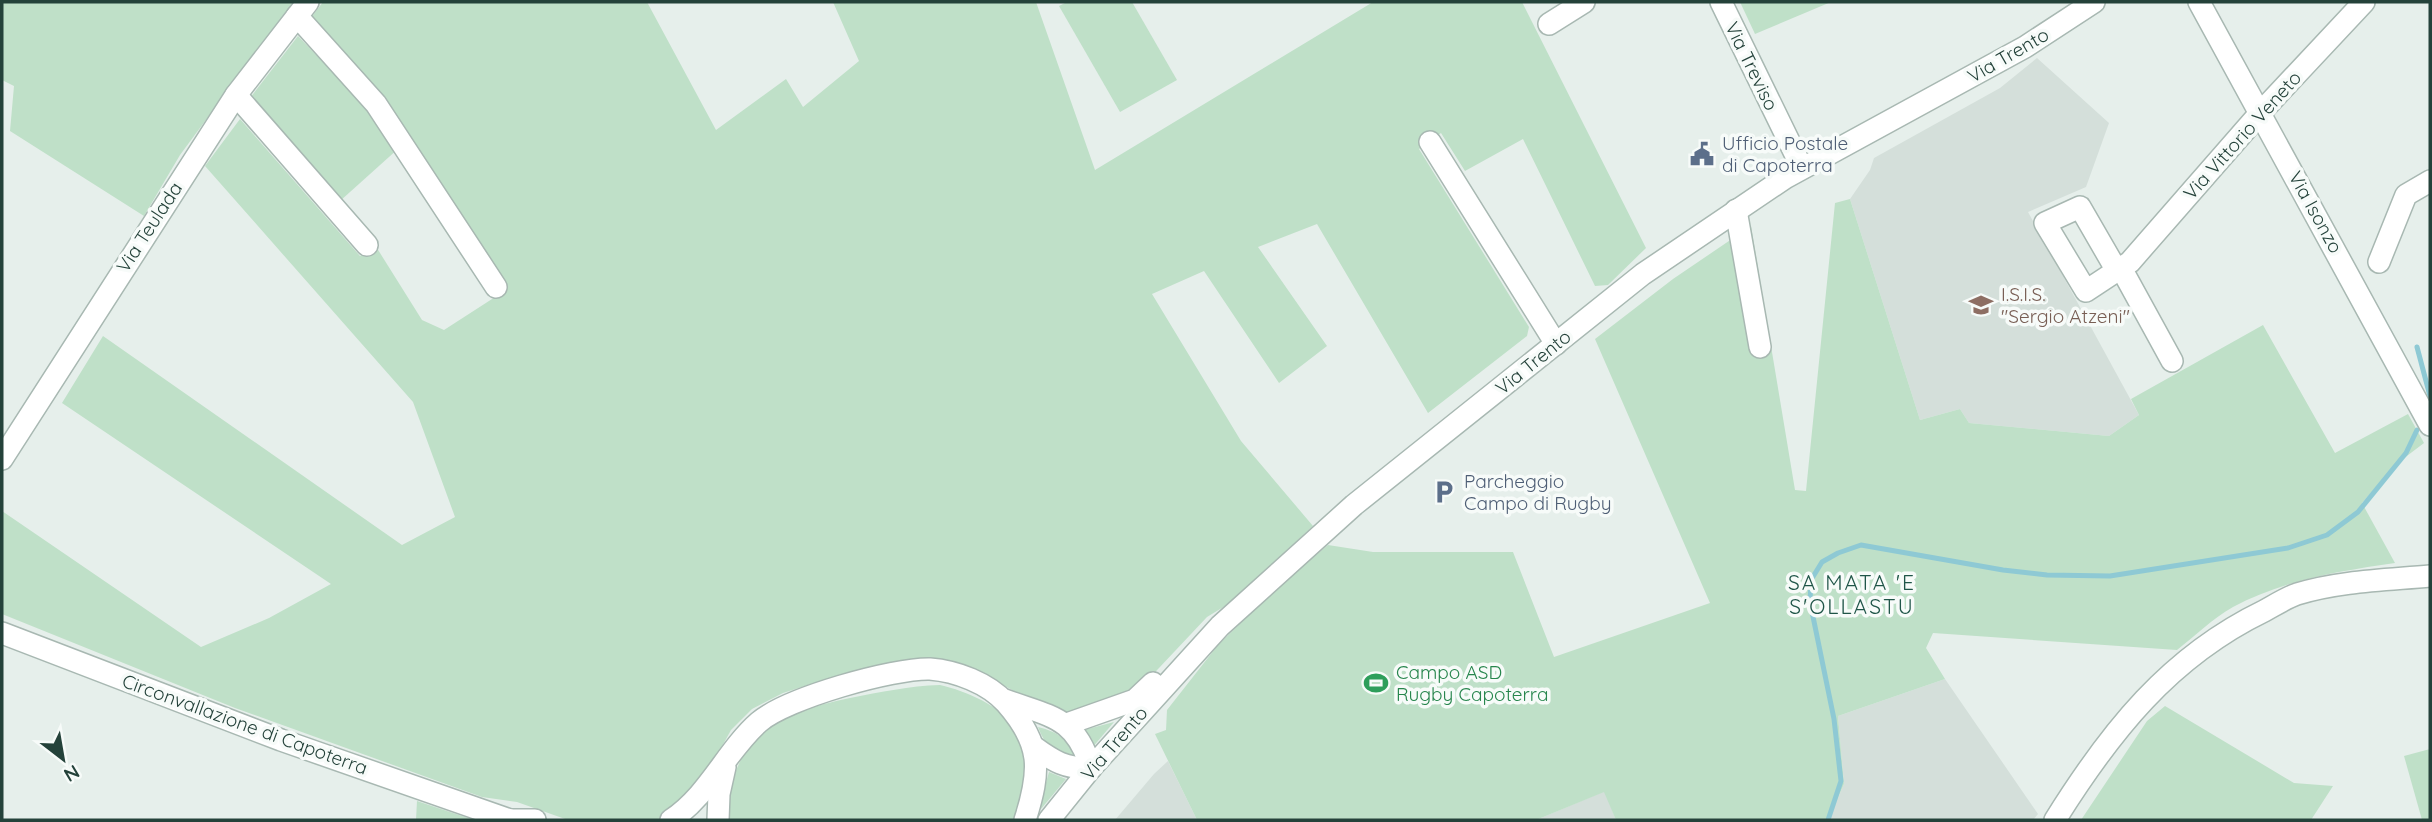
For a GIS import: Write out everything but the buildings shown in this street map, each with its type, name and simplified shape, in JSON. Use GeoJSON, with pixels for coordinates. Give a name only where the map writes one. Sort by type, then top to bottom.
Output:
{"type":"FeatureCollection","features":[{"type":"Feature","properties":{"kind":"street"},"geometry":{"type":"LineString","coordinates":[[1549,24],[1584,2]]}},
{"type":"Feature","properties":{"kind":"street","name":"Via Treviso"},"geometry":{"type":"LineString","coordinates":[[1721,2],[1802,168]]}},
{"type":"Feature","properties":{"kind":"street","name":"Via Trento"},"geometry":{"type":"LineString","coordinates":[[1049,820],[1091,768],[1196,650],[1354,505],[1643,274],[1735,210],[1802,168],[2025,47],[2094,2]]}},
{"type":"Feature","properties":{"kind":"street","name":"Via Isonzo"},"geometry":{"type":"LineString","coordinates":[[2199,2],[2430,425]]}},
{"type":"Feature","properties":{"kind":"street","name":"Via Vittorio Veneto"},"geometry":{"type":"LineString","coordinates":[[2172,361],[2119,269],[2130,262],[2261,112],[2364,2]]}},
{"type":"Feature","properties":{"kind":"street"},"geometry":{"type":"LineString","coordinates":[[302,9],[376,104],[496,287]]}},
{"type":"Feature","properties":{"kind":"street","name":"Via Teulada"},"geometry":{"type":"LineString","coordinates":[[2,459],[236,95],[302,9]]}},
{"type":"Feature","properties":{"kind":"street"},"geometry":{"type":"LineString","coordinates":[[236,95],[367,245]]}},
{"type":"Feature","properties":{"kind":"street"},"geometry":{"type":"LineString","coordinates":[[1430,142],[1556,344]]}},
{"type":"Feature","properties":{"kind":"street"},"geometry":{"type":"LineString","coordinates":[[2379,262],[2406,195],[2430,181]]}},
{"type":"Feature","properties":{"kind":"street"},"geometry":{"type":"LineString","coordinates":[[1735,210],[1760,347]]}},
{"type":"Feature","properties":{"kind":"street"},"geometry":{"type":"LineString","coordinates":[[2055,820],[2108,743],[2166,675],[2235,625],[2297,594],[2367,582],[2430,576]]}},
{"type":"Feature","properties":{"kind":"street","name":"Circonvallazione di Capoterra"},"geometry":{"type":"LineString","coordinates":[[2,633],[281,740],[503,818],[536,820]]}},
{"type":"Feature","properties":{"kind":"street"},"geometry":{"type":"LineString","coordinates":[[1067,724],[1135,699],[1177,656],[1196,650]]}},
{"type":"Feature","properties":{"kind":"street"},"geometry":{"type":"LineString","coordinates":[[671,820],[699,796],[740,741],[761,720],[787,705],[908,671],[952,673],[980,684],[1002,699],[1067,724],[1085,750],[1091,768],[1073,769],[1054,762],[1034,747]]}},
{"type":"Feature","properties":{"kind":"street"},"geometry":{"type":"LineString","coordinates":[[1002,699],[1021,721],[1034,747],[1037,769],[1025,820]]}},
{"type":"Feature","properties":{"kind":"street"},"geometry":{"type":"LineString","coordinates":[[718,820],[719,794],[727,761]]}},
{"type":"Feature","properties":{"kind":"shaded area","name":"I.S.I.S. \"Sergio Atzeni\""},"geometry":{"type":"Polygon","coordinates":[[[2037,58],[2109,123],[2086,187],[2028,212],[2139,415],[2109,436],[1969,423],[1960,409],[1920,420],[1850,199],[1870,170],[1874,158],[2000,88],[2037,58]]]}},
{"type":"Feature","properties":{"kind":"shaded area"},"geometry":{"type":"Polygon","coordinates":[[[1945,679],[2038,814],[2033,820],[1828,820],[1844,784],[1838,716],[1945,679]]]}},
{"type":"Feature","properties":{"kind":"shaded area"},"geometry":{"type":"Polygon","coordinates":[[[1168,761],[1197,820],[1115,820],[1154,774],[1168,761]]]}},
{"type":"Feature","properties":{"kind":"shaded area"},"geometry":{"type":"Polygon","coordinates":[[[1605,791],[1616,820],[1536,820],[1605,791]]]}},
{"type":"Feature","properties":{"kind":"green space"},"geometry":{"type":"Polygon","coordinates":[[[2,2],[293,2],[180,155],[144,216],[10,131],[14,86],[2,80],[2,2]]]}},
{"type":"Feature","properties":{"kind":"green space"},"geometry":{"type":"Polygon","coordinates":[[[323,2],[647,2],[716,130],[786,79],[803,107],[859,61],[833,2],[1036,2],[1095,170],[1373,2],[1522,2],[1646,248],[1608,285],[1595,286],[1523,139],[1465,171],[1441,133],[1419,149],[1529,327],[1527,336],[1428,413],[1317,224],[1258,247],[1327,346],[1279,383],[1204,271],[1152,294],[1241,441],[1313,526],[1230,603],[1207,617],[1143,685],[1126,695],[1077,713],[1063,712],[1030,700],[974,669],[941,661],[913,661],[811,684],[783,693],[752,709],[731,730],[708,772],[658,820],[568,820],[517,802],[482,797],[235,708],[2,614],[2,511],[201,647],[269,618],[331,584],[62,403],[103,336],[402,545],[455,517],[413,402],[205,166],[240,119],[360,256],[375,245],[422,320],[444,330],[506,290],[394,116],[310,19],[323,2]]]}},
{"type":"Feature","properties":{"kind":"green space"},"geometry":{"type":"Polygon","coordinates":[[[1067,2],[1132,2],[1177,80],[1120,112],[1059,6],[1067,2]]]}},
{"type":"Feature","properties":{"kind":"green space"},"geometry":{"type":"Polygon","coordinates":[[[1740,2],[1831,2],[1755,34],[1740,2]]]}},
{"type":"Feature","properties":{"kind":"green space"},"geometry":{"type":"Polygon","coordinates":[[[298,36],[367,108],[399,148],[340,201],[250,98],[298,36]]]}},
{"type":"Feature","properties":{"kind":"green space"},"geometry":{"type":"Polygon","coordinates":[[[1850,199],[1920,420],[1960,409],[1969,423],[2109,436],[2139,415],[2131,399],[2263,325],[2335,453],[2408,414],[2424,443],[2395,465],[2362,503],[2395,563],[2312,578],[2272,590],[2218,616],[2177,650],[1933,633],[1926,648],[1945,679],[1838,716],[1844,784],[1828,820],[1616,820],[1604,792],[1536,820],[1197,820],[1155,734],[1166,730],[1167,710],[1218,645],[1280,585],[1328,545],[1373,552],[1513,552],[1554,657],[1710,603],[1595,339],[1673,279],[1751,226],[1795,490],[1806,491],[1835,203],[1850,199]]]}},
{"type":"Feature","properties":{"kind":"green space"},"geometry":{"type":"Polygon","coordinates":[[[940,685],[956,689],[988,704],[1015,726],[1024,739],[1029,755],[1030,773],[1013,820],[726,820],[737,768],[748,749],[779,721],[823,704],[906,688],[940,685]]]}},
{"type":"Feature","properties":{"kind":"green space"},"geometry":{"type":"Polygon","coordinates":[[[2165,706],[2294,783],[2333,786],[2311,820],[2081,820],[2147,721],[2165,706]]]}},
{"type":"Feature","properties":{"kind":"green space"},"geometry":{"type":"Polygon","coordinates":[[[1114,722],[1092,748],[1084,730],[1114,722]]]}},
{"type":"Feature","properties":{"kind":"green space"},"geometry":{"type":"Polygon","coordinates":[[[1038,727],[1052,731],[1062,738],[1076,760],[1052,749],[1038,727]]]}},
{"type":"Feature","properties":{"kind":"green space"},"geometry":{"type":"Polygon","coordinates":[[[2430,749],[2430,820],[2422,820],[2404,756],[2430,749]]]}},
{"type":"Feature","properties":{"kind":"green space"},"geometry":{"type":"Polygon","coordinates":[[[1049,772],[1066,779],[1041,809],[1039,808],[1049,772]]]}},
{"type":"Feature","properties":{"kind":"green space"},"geometry":{"type":"Polygon","coordinates":[[[417,801],[474,820],[416,820],[417,801]]]}},
{"type":"Feature","properties":{"kind":"waterway"},"geometry":{"type":"LineString","coordinates":[[2417,347],[2430,396]]}},
{"type":"Feature","properties":{"kind":"waterway"},"geometry":{"type":"LineString","coordinates":[[1828,820],[1841,781],[1834,719],[1810,602],[1811,580],[1822,562],[1861,545],[2003,570],[2047,575],[2110,576],[2288,548],[2327,535],[2358,512],[2406,453],[2417,430]]}},
{"type":"Feature","properties":{"kind":"place","name":"Ufficio Postale di Capoterra"},"geometry":{"type":"Point","coordinates":[1702,154]}},
{"type":"Feature","properties":{"kind":"place","name":"I.S.I.S. \"Sergio Atzeni\""},"geometry":{"type":"Point","coordinates":[1981,305]}},
{"type":"Feature","properties":{"kind":"place","name":"Parcheggio Campo di Rugby"},"geometry":{"type":"Point","coordinates":[1444,492]}},
{"type":"Feature","properties":{"kind":"place","name":"Campo ASD Rugby Capoterra"},"geometry":{"type":"Point","coordinates":[1376,683]}},
{"type":"Feature","properties":{"kind":"district","name":"SA MATA 'E S'OLLASTU"},"geometry":{"type":"Point","coordinates":[1852,594]}}]}
